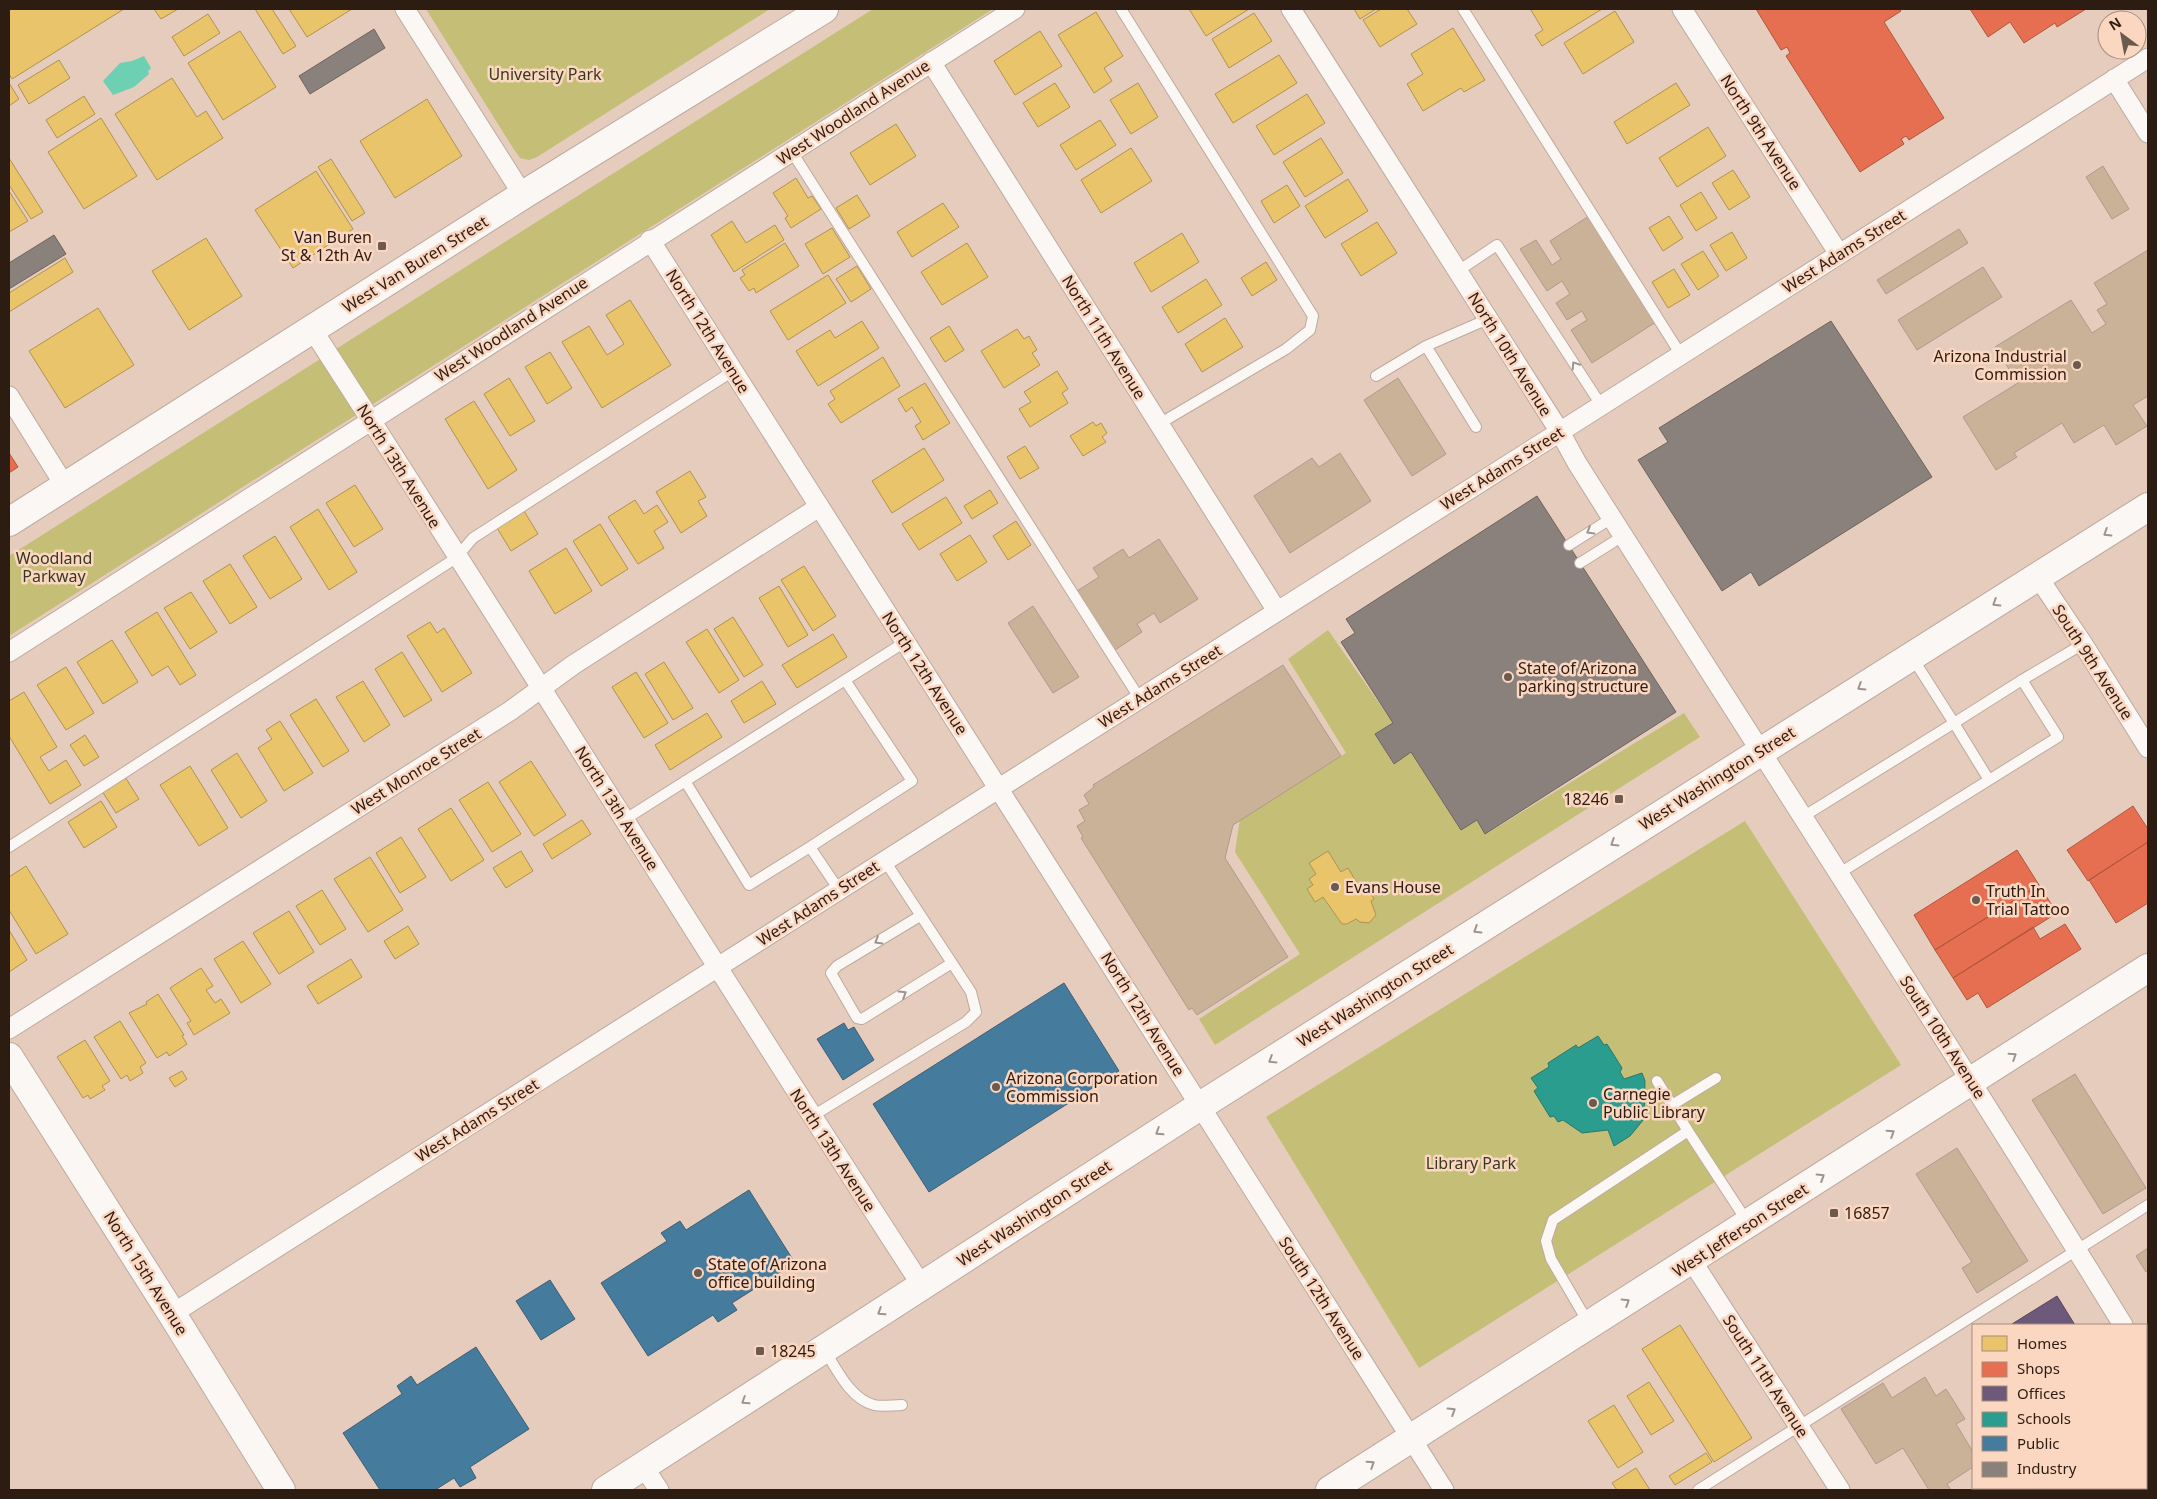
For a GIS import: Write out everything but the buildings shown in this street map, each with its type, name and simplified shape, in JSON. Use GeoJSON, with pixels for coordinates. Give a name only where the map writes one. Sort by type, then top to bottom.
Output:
{"type":"FeatureCollection","features":[{"type":"Feature","properties":{"kind":"main road","name":"West Van Buren Street"},"geometry":{"type":"LineString","coordinates":[[9,522],[524,195],[824,9]]}},
{"type":"Feature","properties":{"kind":"main road","name":"West Washington Street"},"geometry":{"type":"LineString","coordinates":[[606,1490],[1200,1106],[1759,751],[2148,507]]}},
{"type":"Feature","properties":{"kind":"main road","name":"West Jefferson Street"},"geometry":{"type":"LineString","coordinates":[[1330,1490],[1410,1437],[1692,1261],[2148,968]]}},
{"type":"Feature","properties":{"kind":"main road","name":"North 15th Avenue"},"geometry":{"type":"LineString","coordinates":[[9,1057],[281,1490]]}},
{"type":"Feature","properties":{"kind":"street"},"geometry":{"type":"LineString","coordinates":[[405,9],[524,195]]}},
{"type":"Feature","properties":{"kind":"street","name":"West Woodland Avenue"},"geometry":{"type":"LineString","coordinates":[[9,652],[650,240],[792,152],[1015,9]]}},
{"type":"Feature","properties":{"kind":"street","name":"North 10th Avenue"},"geometry":{"type":"LineString","coordinates":[[1291,9],[1560,432],[1623,536],[1759,751]]}},
{"type":"Feature","properties":{"kind":"street","name":"North 9th Avenue"},"geometry":{"type":"LineString","coordinates":[[1682,9],[1839,254]]}},
{"type":"Feature","properties":{"kind":"street","name":"West Adams Street"},"geometry":{"type":"LineString","coordinates":[[172,1314],[2148,58]]}},
{"type":"Feature","properties":{"kind":"street","name":"North 11th Avenue"},"geometry":{"type":"LineString","coordinates":[[931,62],[1277,611]]}},
{"type":"Feature","properties":{"kind":"street"},"geometry":{"type":"LineString","coordinates":[[2114,79],[2148,133]]}},
{"type":"Feature","properties":{"kind":"street","name":"North 12th Avenue"},"geometry":{"type":"LineString","coordinates":[[650,240],[1200,1106]]}},
{"type":"Feature","properties":{"kind":"street","name":"North 13th Avenue"},"geometry":{"type":"LineString","coordinates":[[312,329],[718,967],[811,1117],[922,1286]]}},
{"type":"Feature","properties":{"kind":"street"},"geometry":{"type":"LineString","coordinates":[[9,396],[65,486]]}},
{"type":"Feature","properties":{"kind":"street","name":"West Monroe Street"},"geometry":{"type":"LineString","coordinates":[[9,1029],[510,711],[573,665],[819,507]]}},
{"type":"Feature","properties":{"kind":"street","name":"South 9th Avenue"},"geometry":{"type":"LineString","coordinates":[[2038,577],[2147,743]]}},
{"type":"Feature","properties":{"kind":"street","name":"South 10th Avenue"},"geometry":{"type":"LineString","coordinates":[[1759,751],[1972,1082],[2122,1324]]}},
{"type":"Feature","properties":{"kind":"street","name":"South 12th Avenue"},"geometry":{"type":"LineString","coordinates":[[1200,1106],[1444,1490]]}},
{"type":"Feature","properties":{"kind":"street","name":"South 11th Avenue"},"geometry":{"type":"LineString","coordinates":[[1692,1261],[1840,1490]]}},
{"type":"Feature","properties":{"kind":"street"},"geometry":{"type":"LineString","coordinates":[[643,1466],[659,1490]]}},
{"type":"Feature","properties":{"kind":"lane"},"geometry":{"type":"LineString","coordinates":[[1121,9],[1313,316],[1310,330],[1286,349],[1159,424]]}},
{"type":"Feature","properties":{"kind":"lane"},"geometry":{"type":"LineString","coordinates":[[1463,9],[1681,355]]}},
{"type":"Feature","properties":{"kind":"lane"},"geometry":{"type":"LineString","coordinates":[[792,152],[1140,699]]}},
{"type":"Feature","properties":{"kind":"lane"},"geometry":{"type":"LineString","coordinates":[[1458,271],[1497,245],[1601,405]]}},
{"type":"Feature","properties":{"kind":"lane"},"geometry":{"type":"LineString","coordinates":[[1376,376],[1426,346],[1488,319]]}},
{"type":"Feature","properties":{"kind":"lane"},"geometry":{"type":"LineString","coordinates":[[1426,346],[1476,428]]}},
{"type":"Feature","properties":{"kind":"lane"},"geometry":{"type":"LineString","coordinates":[[9,847],[456,558],[473,538],[734,371]]}},
{"type":"Feature","properties":{"kind":"lane"},"geometry":{"type":"LineString","coordinates":[[1569,545],[1612,518]]}},
{"type":"Feature","properties":{"kind":"lane"},"geometry":{"type":"LineString","coordinates":[[1580,563],[1623,536]]}},
{"type":"Feature","properties":{"kind":"lane"},"geometry":{"type":"LineString","coordinates":[[624,820],[905,642]]}},
{"type":"Feature","properties":{"kind":"lane"},"geometry":{"type":"LineString","coordinates":[[1801,818],[2083,644]]}},
{"type":"Feature","properties":{"kind":"lane"},"geometry":{"type":"LineString","coordinates":[[1911,655],[1989,780]]}},
{"type":"Feature","properties":{"kind":"lane"},"geometry":{"type":"LineString","coordinates":[[685,782],[749,885],[912,782],[845,680]]}},
{"type":"Feature","properties":{"kind":"lane"},"geometry":{"type":"LineString","coordinates":[[1838,874],[2058,737],[2022,680]]}},
{"type":"Feature","properties":{"kind":"lane"},"geometry":{"type":"LineString","coordinates":[[810,847],[839,890]]}},
{"type":"Feature","properties":{"kind":"lane"},"geometry":{"type":"LineString","coordinates":[[811,1117],[966,1022],[976,1012],[971,992],[885,861]]}},
{"type":"Feature","properties":{"kind":"lane"},"geometry":{"type":"LineString","coordinates":[[920,916],[837,966],[831,973],[857,1018],[862,1019],[952,963]]}},
{"type":"Feature","properties":{"kind":"lane"},"geometry":{"type":"LineString","coordinates":[[1672,1106],[1716,1078]]}},
{"type":"Feature","properties":{"kind":"lane"},"geometry":{"type":"LineString","coordinates":[[1657,1081],[1748,1224]]}},
{"type":"Feature","properties":{"kind":"lane"},"geometry":{"type":"LineString","coordinates":[[1589,1324],[1551,1259],[1546,1241],[1553,1220],[1688,1131]]}},
{"type":"Feature","properties":{"kind":"lane"},"geometry":{"type":"LineString","coordinates":[[1698,1490],[2148,1205]]}},
{"type":"Feature","properties":{"kind":"lane"},"geometry":{"type":"LineString","coordinates":[[824,1349],[846,1382],[859,1396],[874,1405],[902,1405]]}},
{"type":"Feature","properties":{"kind":"green space","name":"University Park"},"geometry":{"type":"Polygon","coordinates":[[[426,9],[770,9],[537,157],[529,160],[520,158],[513,148],[426,9]]]}},
{"type":"Feature","properties":{"kind":"green space","name":"Woodland Parkway"},"geometry":{"type":"Polygon","coordinates":[[[873,9],[993,9],[9,636],[9,556],[873,9]]]}},
{"type":"Feature","properties":{"kind":"green space"},"geometry":{"type":"Polygon","coordinates":[[[1328,630],[1393,723],[1375,734],[1393,764],[1411,752],[1461,830],[1477,820],[1486,834],[1684,713],[1700,737],[1215,1045],[1199,1019],[1300,954],[1235,852],[1240,819],[1346,753],[1288,659],[1328,630]]]}},
{"type":"Feature","properties":{"kind":"green space","name":"Library Park"},"geometry":{"type":"Polygon","coordinates":[[[1745,821],[1901,1065],[1419,1368],[1266,1117],[1745,821]]]}},
{"type":"Feature","properties":{"kind":"water"},"geometry":{"type":"Polygon","coordinates":[[[144,56],[151,68],[148,71],[149,74],[134,87],[113,95],[103,81],[120,63],[144,56]]]}},
{"type":"Feature","properties":{"kind":"place","name":"Van Buren St & 12th Av"},"geometry":{"type":"Point","coordinates":[382,246]}},
{"type":"Feature","properties":{"kind":"place","name":"Arizona Industrial Commission"},"geometry":{"type":"Point","coordinates":[2077,365]}},
{"type":"Feature","properties":{"kind":"place","name":"State of Arizona parking structure"},"geometry":{"type":"Point","coordinates":[1508,677]}},
{"type":"Feature","properties":{"kind":"place","name":"18246"},"geometry":{"type":"Point","coordinates":[1619,799]}},
{"type":"Feature","properties":{"kind":"place","name":"Evans House"},"geometry":{"type":"Point","coordinates":[1335,887]}},
{"type":"Feature","properties":{"kind":"place","name":"Truth In Trial Tattoo"},"geometry":{"type":"Point","coordinates":[1976,900]}},
{"type":"Feature","properties":{"kind":"place","name":"Arizona Corporation Commission"},"geometry":{"type":"Point","coordinates":[996,1087]}},
{"type":"Feature","properties":{"kind":"place","name":"Carnegie Public Library"},"geometry":{"type":"Point","coordinates":[1593,1103]}},
{"type":"Feature","properties":{"kind":"place","name":"16857"},"geometry":{"type":"Point","coordinates":[1834,1213]}},
{"type":"Feature","properties":{"kind":"place","name":"State of Arizona office building"},"geometry":{"type":"Point","coordinates":[698,1273]}},
{"type":"Feature","properties":{"kind":"place","name":"18245"},"geometry":{"type":"Point","coordinates":[760,1351]}}]}
